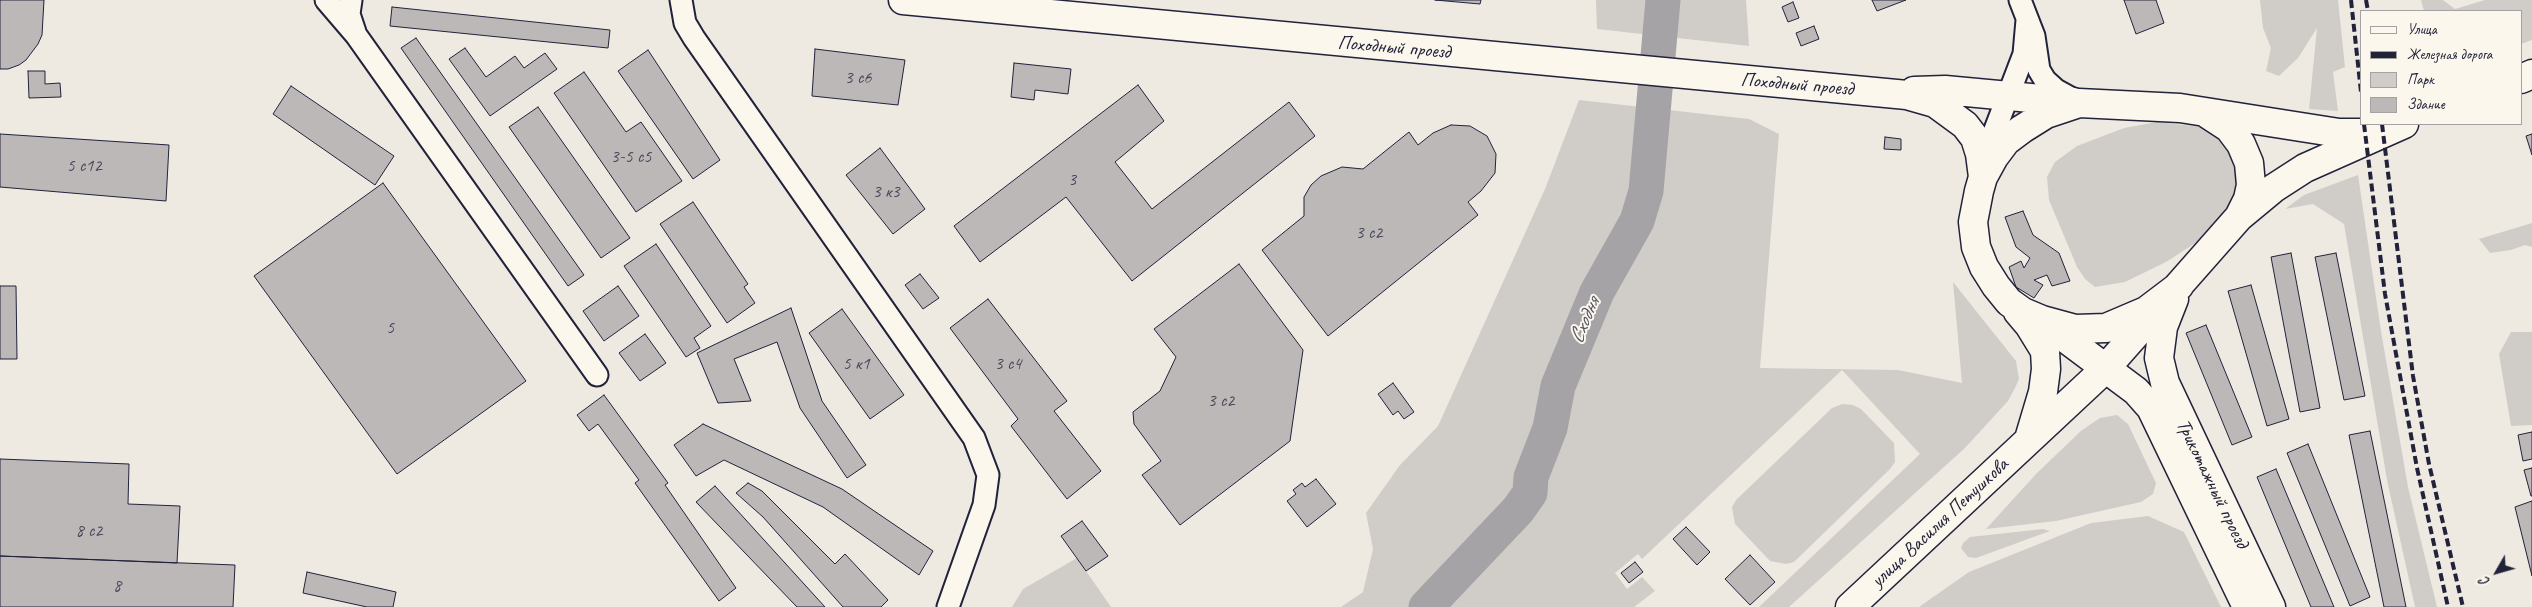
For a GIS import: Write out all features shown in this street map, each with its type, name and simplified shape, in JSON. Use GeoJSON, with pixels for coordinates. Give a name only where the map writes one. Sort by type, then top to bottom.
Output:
{"type":"FeatureCollection","features":[{"type":"Feature","properties":{"kind":"main road","name":"Походный проезд"},"geometry":{"type":"LineString","coordinates":[[903,0],[1907,95],[1935,103],[1951,113],[1975,138],[1980,154],[1983,177]]}},
{"type":"Feature","properties":{"kind":"main road","name":"Походный проезд"},"geometry":{"type":"LineString","coordinates":[[1884,93],[1936,90],[2010,95],[2079,103],[2200,110],[2339,133],[2379,133]]}},
{"type":"Feature","properties":{"kind":"main road"},"geometry":{"type":"LineString","coordinates":[[2029,439],[2043,392],[2046,369],[2045,351],[2029,325],[2009,302],[1984,267],[1976,247],[1974,222],[1983,177],[2006,142],[2046,114],[2079,103]]}},
{"type":"Feature","properties":{"kind":"main road"},"geometry":{"type":"LineString","coordinates":[[2200,110],[2216,117],[2229,128],[2241,144],[2249,163],[2250,192],[2240,217]]}},
{"type":"Feature","properties":{"kind":"main road"},"geometry":{"type":"LineString","coordinates":[[2009,302],[2024,312],[2042,320],[2075,329],[2106,328],[2146,311],[2180,286],[2240,217],[2274,188],[2305,168],[2379,133],[2401,125]]}},
{"type":"Feature","properties":{"kind":"main road","name":"Трикотажный проезд"},"geometry":{"type":"LineString","coordinates":[[2180,286],[2162,327],[2159,358],[2165,383],[2174,406],[2271,607]]}},
{"type":"Feature","properties":{"kind":"main road","name":"улица Василия Петушкова"},"geometry":{"type":"LineString","coordinates":[[1850,607],[2105,369],[2180,286]]}},
{"type":"Feature","properties":{"kind":"main road","name":"Трикотажный проезд"},"geometry":{"type":"LineString","coordinates":[[2042,320],[2105,369],[2136,390],[2151,408],[2247,607]]}},
{"type":"Feature","properties":{"kind":"street"},"geometry":{"type":"LineString","coordinates":[[326,0],[356,35],[596,375]]}},
{"type":"Feature","properties":{"kind":"street"},"geometry":{"type":"LineString","coordinates":[[351,0],[350,14],[356,35]]}},
{"type":"Feature","properties":{"kind":"street"},"geometry":{"type":"LineString","coordinates":[[680,0],[685,23],[694,38],[974,438],[988,475],[984,505],[948,607]]}},
{"type":"Feature","properties":{"kind":"street"},"geometry":{"type":"LineString","coordinates":[[2020,0],[2034,36],[2039,70],[2045,80],[2056,90],[2079,103]]}},
{"type":"Feature","properties":{"kind":"street"},"geometry":{"type":"LineString","coordinates":[[1983,177],[1993,135],[2010,95],[2024,54],[2027,20]]}},
{"type":"Feature","properties":{"kind":"green space"},"geometry":{"type":"Polygon","coordinates":[[[1596,0],[1746,0],[1749,46],[1597,29],[1596,0]]]}},
{"type":"Feature","properties":{"kind":"green space"},"geometry":{"type":"Polygon","coordinates":[[[2260,0],[2338,0],[2345,67],[2333,72],[2338,111],[2309,109],[2317,28],[2298,58],[2279,76],[2266,71],[2271,48],[2263,28],[2260,0]]]}},
{"type":"Feature","properties":{"kind":"green space"},"geometry":{"type":"Polygon","coordinates":[[[2421,0],[2443,0],[2455,9],[2485,0],[2532,0],[2532,40],[2522,44],[2522,10],[2424,10],[2421,0]]]}},
{"type":"Feature","properties":{"kind":"green space"},"geometry":{"type":"Polygon","coordinates":[[[1579,100],[1749,119],[1779,134],[1760,368],[1898,370],[1962,383],[1953,282],[2016,361],[2019,379],[2015,388],[2008,401],[1965,448],[1789,607],[1759,607],[1920,454],[1842,370],[1642,559],[1638,554],[1615,573],[1627,589],[1642,577],[1655,591],[1634,607],[1341,607],[1363,592],[1373,549],[1366,513],[1400,465],[1438,426],[1545,189],[1579,100]]]}},
{"type":"Feature","properties":{"kind":"green space"},"geometry":{"type":"Polygon","coordinates":[[[2157,122],[2202,127],[2215,131],[2229,153],[2239,176],[2240,188],[2221,220],[2197,242],[2166,262],[2125,282],[2095,287],[2085,279],[2077,267],[2049,200],[2047,177],[2055,162],[2077,146],[2124,128],[2157,122]]]}},
{"type":"Feature","properties":{"kind":"green space"},"geometry":{"type":"Polygon","coordinates":[[[2358,175],[2381,331],[2408,487],[2437,607],[2415,607],[2387,480],[2344,224],[2313,204],[2285,209],[2304,195],[2358,175]]]}},
{"type":"Feature","properties":{"kind":"green space"},"geometry":{"type":"Polygon","coordinates":[[[2532,223],[2532,247],[2525,245],[2511,250],[2490,253],[2479,239],[2532,223]]]}},
{"type":"Feature","properties":{"kind":"green space"},"geometry":{"type":"Polygon","coordinates":[[[2511,332],[2532,332],[2532,425],[2511,426],[2499,354],[2511,332]]]}},
{"type":"Feature","properties":{"kind":"green space"},"geometry":{"type":"Polygon","coordinates":[[[1842,404],[1853,405],[1861,409],[1894,443],[1895,462],[1794,562],[1786,564],[1770,561],[1735,524],[1732,507],[1736,500],[1832,408],[1842,404]]]}},
{"type":"Feature","properties":{"kind":"green space"},"geometry":{"type":"Polygon","coordinates":[[[2117,415],[2128,424],[2156,483],[2153,494],[2141,502],[2056,521],[1986,529],[2036,474],[2082,430],[2100,418],[2117,415]]]}},
{"type":"Feature","properties":{"kind":"green space"},"geometry":{"type":"Polygon","coordinates":[[[2148,516],[2184,532],[2221,607],[1919,607],[1969,572],[2091,523],[2148,516]]]}},
{"type":"Feature","properties":{"kind":"green space"},"geometry":{"type":"Polygon","coordinates":[[[2043,529],[2050,531],[1976,558],[1968,557],[1961,548],[1963,543],[1970,537],[2043,529]]]}},
{"type":"Feature","properties":{"kind":"green space"},"geometry":{"type":"Polygon","coordinates":[[[1077,558],[1111,607],[1012,607],[1023,589],[1077,558]]]}},
{"type":"Feature","properties":{"kind":"building"},"geometry":{"type":"Polygon","coordinates":[[[0,0],[44,0],[42,35],[38,44],[26,60],[8,69],[0,69],[0,0]]]}},
{"type":"Feature","properties":{"kind":"building"},"geometry":{"type":"Polygon","coordinates":[[[1435,0],[1481,0],[1480,4],[1435,0]]]}},
{"type":"Feature","properties":{"kind":"building"},"geometry":{"type":"Polygon","coordinates":[[[1872,0],[1906,0],[1877,11],[1872,0]]]}},
{"type":"Feature","properties":{"kind":"building"},"geometry":{"type":"Polygon","coordinates":[[[2124,0],[2156,0],[2164,23],[2136,34],[2124,0]]]}},
{"type":"Feature","properties":{"kind":"building"},"geometry":{"type":"Polygon","coordinates":[[[1793,2],[1799,18],[1788,22],[1782,7],[1793,2]]]}},
{"type":"Feature","properties":{"kind":"building"},"geometry":{"type":"Polygon","coordinates":[[[392,7],[610,30],[608,48],[390,26],[392,7]]]}},
{"type":"Feature","properties":{"kind":"building"},"geometry":{"type":"Polygon","coordinates":[[[1814,26],[1819,39],[1801,46],[1796,33],[1814,26]]]}},
{"type":"Feature","properties":{"kind":"building"},"geometry":{"type":"Polygon","coordinates":[[[416,38],[584,275],[568,286],[401,48],[416,38]]]}},
{"type":"Feature","properties":{"kind":"building"},"geometry":{"type":"Polygon","coordinates":[[[465,48],[486,77],[515,56],[524,68],[545,53],[557,69],[490,116],[449,59],[465,48]]]}},
{"type":"Feature","properties":{"kind":"building"},"geometry":{"type":"Polygon","coordinates":[[[815,49],[905,60],[898,105],[812,96],[815,49]]]}},
{"type":"Feature","properties":{"kind":"building"},"geometry":{"type":"Polygon","coordinates":[[[648,50],[720,160],[693,179],[618,71],[648,50]]]}},
{"type":"Feature","properties":{"kind":"building"},"geometry":{"type":"Polygon","coordinates":[[[1014,63],[1071,69],[1068,94],[1035,90],[1034,100],[1011,97],[1014,63]]]}},
{"type":"Feature","properties":{"kind":"building"},"geometry":{"type":"Polygon","coordinates":[[[28,71],[45,71],[45,84],[60,83],[61,97],[29,98],[28,71]]]}},
{"type":"Feature","properties":{"kind":"building"},"geometry":{"type":"Polygon","coordinates":[[[584,72],[626,132],[641,122],[682,181],[636,212],[554,93],[584,72]]]}},
{"type":"Feature","properties":{"kind":"building"},"geometry":{"type":"Polygon","coordinates":[[[1138,85],[1164,121],[1115,162],[1152,209],[1289,102],[1315,136],[1132,281],[1066,197],[980,262],[954,226],[1138,85]]]}},
{"type":"Feature","properties":{"kind":"building"},"geometry":{"type":"Polygon","coordinates":[[[291,86],[394,156],[375,185],[273,114],[291,86]]]}},
{"type":"Feature","properties":{"kind":"building"},"geometry":{"type":"Polygon","coordinates":[[[538,107],[630,238],[601,258],[509,127],[538,107]]]}},
{"type":"Feature","properties":{"kind":"building"},"geometry":{"type":"Polygon","coordinates":[[[1451,125],[1470,126],[1487,136],[1496,154],[1495,173],[1481,191],[1468,202],[1478,215],[1328,336],[1262,250],[1304,216],[1304,197],[1311,185],[1321,176],[1342,167],[1363,169],[1409,132],[1418,145],[1433,133],[1451,125]]]}},
{"type":"Feature","properties":{"kind":"building"},"geometry":{"type":"Polygon","coordinates":[[[0,134],[169,145],[166,201],[0,187],[0,134]]]}},
{"type":"Feature","properties":{"kind":"building"},"geometry":{"type":"Polygon","coordinates":[[[2532,134],[2532,155],[2526,136],[2532,134]]]}},
{"type":"Feature","properties":{"kind":"building"},"geometry":{"type":"Polygon","coordinates":[[[1885,137],[1901,139],[1901,150],[1884,149],[1885,137]]]}},
{"type":"Feature","properties":{"kind":"building"},"geometry":{"type":"Polygon","coordinates":[[[880,148],[925,209],[893,234],[846,175],[880,148]]]}},
{"type":"Feature","properties":{"kind":"building"},"geometry":{"type":"Polygon","coordinates":[[[383,183],[526,381],[397,474],[254,276],[383,183]]]}},
{"type":"Feature","properties":{"kind":"building"},"geometry":{"type":"Polygon","coordinates":[[[693,202],[748,284],[744,287],[755,303],[727,323],[660,224],[693,202]]]}},
{"type":"Feature","properties":{"kind":"building"},"geometry":{"type":"Polygon","coordinates":[[[2023,211],[2033,235],[2059,253],[2070,281],[2052,286],[2047,275],[2034,280],[2043,285],[2034,298],[2016,287],[2009,267],[2021,261],[2024,268],[2030,258],[2016,247],[2005,217],[2023,211]]]}},
{"type":"Feature","properties":{"kind":"building"},"geometry":{"type":"Polygon","coordinates":[[[656,244],[711,326],[694,338],[700,348],[686,357],[624,266],[656,244]]]}},
{"type":"Feature","properties":{"kind":"building"},"geometry":{"type":"Polygon","coordinates":[[[2291,253],[2320,408],[2300,412],[2271,257],[2291,253]]]}},
{"type":"Feature","properties":{"kind":"building"},"geometry":{"type":"Polygon","coordinates":[[[2336,253],[2365,396],[2344,400],[2315,257],[2336,253]]]}},
{"type":"Feature","properties":{"kind":"building"},"geometry":{"type":"Polygon","coordinates":[[[1239,264],[1303,350],[1290,441],[1180,525],[1142,475],[1161,461],[1134,424],[1133,412],[1160,391],[1176,357],[1154,329],[1239,264]]]}},
{"type":"Feature","properties":{"kind":"building"},"geometry":{"type":"Polygon","coordinates":[[[920,274],[939,298],[923,309],[905,285],[920,274]]]}},
{"type":"Feature","properties":{"kind":"building"},"geometry":{"type":"Polygon","coordinates":[[[2251,285],[2289,419],[2267,426],[2228,291],[2251,285]]]}},
{"type":"Feature","properties":{"kind":"building"},"geometry":{"type":"Polygon","coordinates":[[[0,286],[16,286],[17,359],[0,359],[0,286]]]}},
{"type":"Feature","properties":{"kind":"building"},"geometry":{"type":"Polygon","coordinates":[[[618,286],[639,316],[604,341],[583,311],[618,286]]]}},
{"type":"Feature","properties":{"kind":"building"},"geometry":{"type":"Polygon","coordinates":[[[988,299],[1067,401],[1054,411],[1101,471],[1067,499],[1011,426],[1018,419],[950,328],[988,299]]]}},
{"type":"Feature","properties":{"kind":"building"},"geometry":{"type":"Polygon","coordinates":[[[791,308],[822,401],[866,465],[847,478],[800,408],[777,342],[734,359],[751,401],[718,403],[697,353],[791,308]]]}},
{"type":"Feature","properties":{"kind":"building"},"geometry":{"type":"Polygon","coordinates":[[[842,309],[904,395],[870,419],[809,333],[842,309]]]}},
{"type":"Feature","properties":{"kind":"building"},"geometry":{"type":"Polygon","coordinates":[[[2206,325],[2252,437],[2232,445],[2186,333],[2206,325]]]}},
{"type":"Feature","properties":{"kind":"building"},"geometry":{"type":"Polygon","coordinates":[[[645,334],[666,363],[640,381],[619,353],[645,334]]]}},
{"type":"Feature","properties":{"kind":"building"},"geometry":{"type":"Polygon","coordinates":[[[1393,383],[1414,412],[1404,419],[1398,411],[1393,415],[1378,394],[1393,383]]]}},
{"type":"Feature","properties":{"kind":"building"},"geometry":{"type":"Polygon","coordinates":[[[604,395],[668,483],[665,485],[736,588],[719,601],[635,483],[639,480],[598,424],[589,431],[577,415],[604,395]]]}},
{"type":"Feature","properties":{"kind":"building"},"geometry":{"type":"Polygon","coordinates":[[[703,424],[842,489],[933,551],[919,575],[823,507],[724,460],[696,476],[674,445],[703,424]]]}},
{"type":"Feature","properties":{"kind":"building"},"geometry":{"type":"Polygon","coordinates":[[[2370,431],[2406,607],[2384,607],[2349,435],[2370,431]]]}},
{"type":"Feature","properties":{"kind":"building"},"geometry":{"type":"Polygon","coordinates":[[[2532,432],[2532,459],[2523,461],[2518,435],[2532,432]]]}},
{"type":"Feature","properties":{"kind":"building"},"geometry":{"type":"Polygon","coordinates":[[[2308,444],[2370,597],[2350,606],[2287,453],[2308,444]]]}},
{"type":"Feature","properties":{"kind":"building"},"geometry":{"type":"Polygon","coordinates":[[[0,459],[129,464],[128,504],[180,506],[177,563],[0,556],[0,459]]]}},
{"type":"Feature","properties":{"kind":"building"},"geometry":{"type":"Polygon","coordinates":[[[2532,468],[2532,496],[2531,496],[2524,470],[2532,468]]]}},
{"type":"Feature","properties":{"kind":"building"},"geometry":{"type":"Polygon","coordinates":[[[2276,469],[2334,607],[2311,607],[2257,477],[2276,469]]]}},
{"type":"Feature","properties":{"kind":"building"},"geometry":{"type":"Polygon","coordinates":[[[1316,479],[1336,504],[1307,527],[1287,501],[1296,494],[1293,490],[1302,483],[1305,487],[1316,479]]]}},
{"type":"Feature","properties":{"kind":"building"},"geometry":{"type":"Polygon","coordinates":[[[748,483],[762,491],[835,564],[845,554],[888,600],[881,607],[843,607],[763,517],[736,493],[748,483]]]}},
{"type":"Feature","properties":{"kind":"building"},"geometry":{"type":"Polygon","coordinates":[[[715,486],[825,607],[797,607],[696,502],[715,486]]]}},
{"type":"Feature","properties":{"kind":"building"},"geometry":{"type":"Polygon","coordinates":[[[2532,501],[2532,576],[2515,507],[2532,501]]]}},
{"type":"Feature","properties":{"kind":"building"},"geometry":{"type":"Polygon","coordinates":[[[1082,521],[1108,556],[1086,571],[1061,536],[1082,521]]]}},
{"type":"Feature","properties":{"kind":"building"},"geometry":{"type":"Polygon","coordinates":[[[1686,527],[1710,552],[1697,565],[1673,539],[1686,527]]]}},
{"type":"Feature","properties":{"kind":"building"},"geometry":{"type":"Polygon","coordinates":[[[1750,555],[1775,582],[1750,605],[1725,579],[1750,555]]]}},
{"type":"Feature","properties":{"kind":"building"},"geometry":{"type":"Polygon","coordinates":[[[0,556],[235,565],[233,607],[0,607],[0,556]]]}},
{"type":"Feature","properties":{"kind":"building"},"geometry":{"type":"Polygon","coordinates":[[[1635,562],[1643,572],[1629,583],[1621,573],[1635,562]]]}},
{"type":"Feature","properties":{"kind":"building"},"geometry":{"type":"Polygon","coordinates":[[[307,572],[396,592],[393,607],[367,607],[303,593],[307,572]]]}},
{"type":"Feature","properties":{"kind":"waterway","name":"Сходня"},"geometry":{"type":"LineString","coordinates":[[1426,607],[1518,510],[1530,493],[1531,477],[1550,428],[1558,386],[1597,292],[1637,221],[1646,191],[1663,0]]}},
{"type":"Feature","properties":{"kind":"railway"},"geometry":{"type":"LineString","coordinates":[[2351,0],[2360,83]]}},
{"type":"Feature","properties":{"kind":"railway"},"geometry":{"type":"LineString","coordinates":[[2366,0],[2368,10]]}},
{"type":"Feature","properties":{"kind":"railway"},"geometry":{"type":"LineString","coordinates":[[2364,125],[2385,294],[2417,468],[2448,607]]}},
{"type":"Feature","properties":{"kind":"railway"},"geometry":{"type":"LineString","coordinates":[[2382,125],[2413,376],[2429,464],[2463,607]]}}]}
